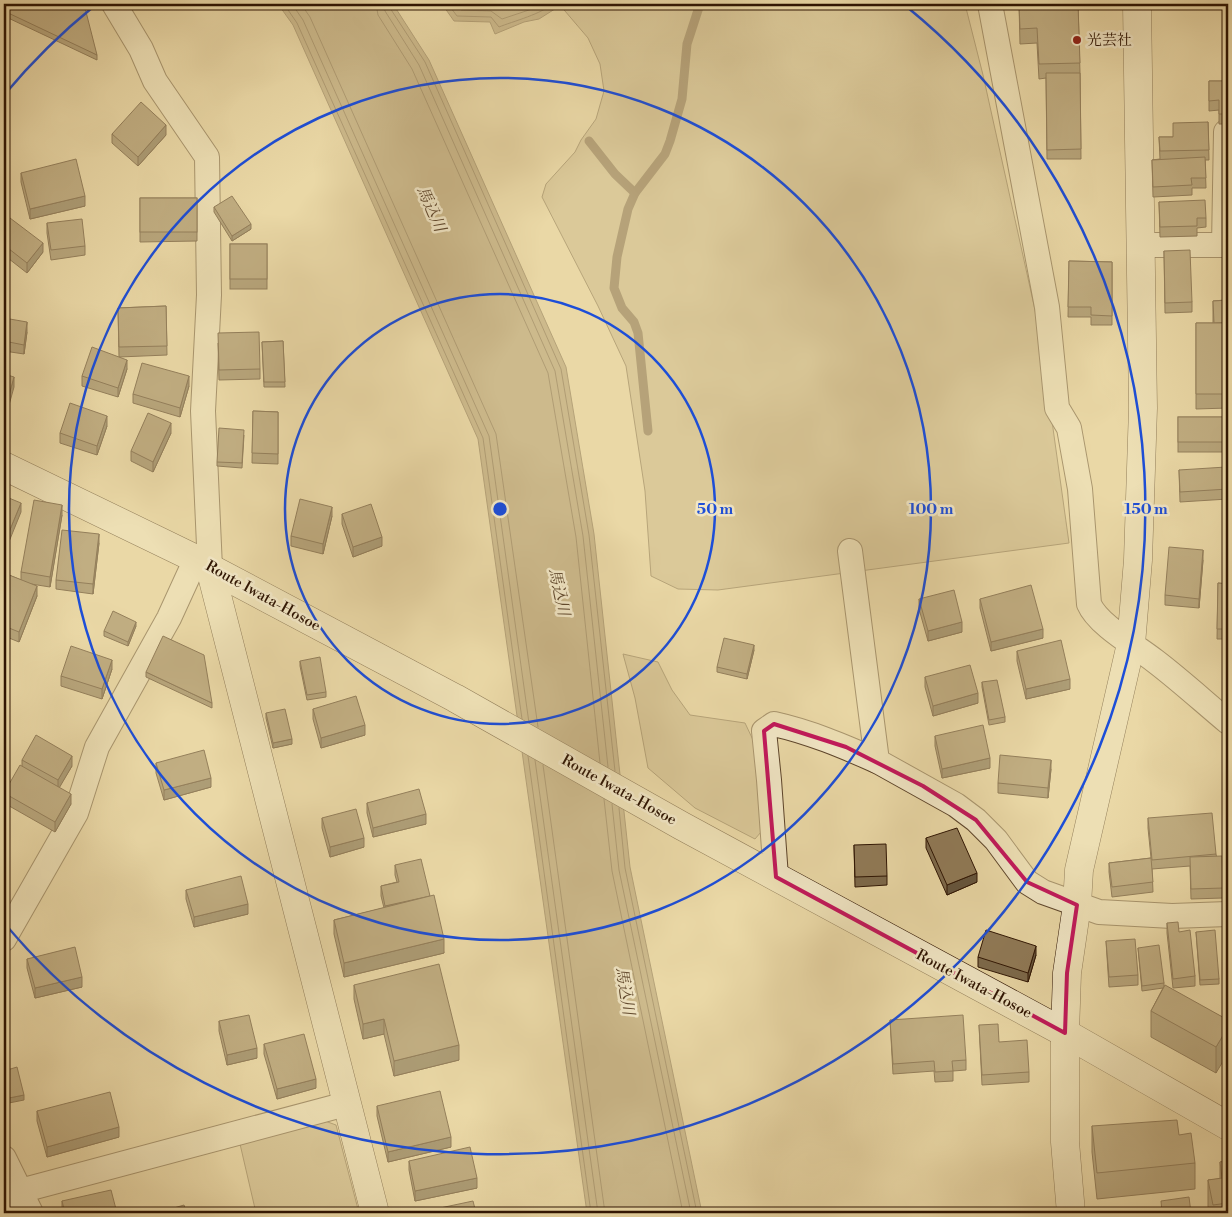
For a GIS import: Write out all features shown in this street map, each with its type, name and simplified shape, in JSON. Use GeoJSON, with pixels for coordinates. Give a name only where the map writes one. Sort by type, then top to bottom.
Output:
{"type":"FeatureCollection","features":[{"type":"Feature","properties":{"kind":"street"},"geometry":{"type":"LineString","coordinates":[[114,4],[141,49],[155,81],[207,157],[209,296],[203,411],[203,564],[375,1213]]}},
{"type":"Feature","properties":{"kind":"street"},"geometry":{"type":"LineString","coordinates":[[990,4],[1047,307],[1057,408],[1069,428],[1080,489],[1089,604],[1093,612],[1131,644],[1154,659],[1228,722]]}},
{"type":"Feature","properties":{"kind":"street"},"geometry":{"type":"LineString","coordinates":[[1071,1213],[1065,1142],[1067,973],[1077,905],[1079,870],[1131,644],[1138,560],[1143,408],[1137,4]]}},
{"type":"Feature","properties":{"kind":"street"},"geometry":{"type":"LineString","coordinates":[[1140,245],[1226,244],[1226,132]]}},
{"type":"Feature","properties":{"kind":"street","name":"Route Iwata-Hosoe"},"geometry":{"type":"LineString","coordinates":[[5,470],[203,564],[455,698],[682,826],[1065,1033],[1228,1126]]}},
{"type":"Feature","properties":{"kind":"street"},"geometry":{"type":"LineString","coordinates":[[850,551],[877,761]]}},
{"type":"Feature","properties":{"kind":"street"},"geometry":{"type":"LineString","coordinates":[[4,939],[76,812],[97,747],[169,618],[203,564]]}},
{"type":"Feature","properties":{"kind":"street"},"geometry":{"type":"LineString","coordinates":[[776,877],[764,731],[774,724],[813,734],[877,761],[956,805],[976,820],[996,840],[1026,882],[1043,892],[1099,912],[1172,916],[1228,914]]}},
{"type":"Feature","properties":{"kind":"street"},"geometry":{"type":"LineString","coordinates":[[20,1191],[346,1104]]}},
{"type":"Feature","properties":{"kind":"street"},"geometry":{"type":"LineString","coordinates":[[4,1158],[31,1213]]}},
{"type":"Feature","properties":{"kind":"street"},"geometry":{"type":"LineString","coordinates":[[14,1213],[20,1191]]}},
{"type":"Feature","properties":{"kind":"highlighted area"},"geometry":{"type":"Polygon","coordinates":[[[774,724],[846,747],[923,786],[976,820],[1027,882],[1077,905],[1067,973],[1065,1033],[776,877],[764,731],[774,724]]]}},
{"type":"Feature","properties":{"kind":"shaded area"},"geometry":{"type":"Polygon","coordinates":[[[559,4],[965,4],[983,75],[1039,328],[1069,543],[718,590],[678,589],[651,576],[645,491],[626,366],[598,306],[542,197],[546,184],[575,152],[596,119],[604,91],[600,64],[588,38],[559,4]]]}},
{"type":"Feature","properties":{"kind":"shaded area"},"geometry":{"type":"Polygon","coordinates":[[[623,654],[658,662],[672,690],[690,715],[745,723],[762,759],[767,825],[755,839],[695,808],[648,768],[635,698],[623,654]]]}},
{"type":"Feature","properties":{"kind":"shaded area"},"geometry":{"type":"Polygon","coordinates":[[[325,1121],[336,1125],[359,1213],[256,1213],[240,1144],[325,1121]]]}},
{"type":"Feature","properties":{"kind":"water","name":"馬込川"},"geometry":{"type":"Polygon","coordinates":[[[278,4],[393,4],[429,60],[566,367],[594,534],[630,867],[702,1213],[587,1213],[478,439],[293,25],[278,4]]]}},
{"type":"Feature","properties":{"kind":"water"},"geometry":{"type":"Polygon","coordinates":[[[442,4],[555,4],[558,7],[539,19],[524,22],[495,34],[490,22],[454,21],[442,4]]]}},
{"type":"Feature","properties":{"kind":"building"},"geometry":{"type":"Polygon","coordinates":[[[4,4],[84,4],[97,55],[4,11],[4,4]]]}},
{"type":"Feature","properties":{"kind":"building"},"geometry":{"type":"Polygon","coordinates":[[[1019,4],[1078,4],[1080,63],[1039,64],[1037,28],[1020,29],[1019,4]]]}},
{"type":"Feature","properties":{"kind":"building"},"geometry":{"type":"Polygon","coordinates":[[[1046,73],[1080,73],[1081,149],[1047,150],[1046,73]]]}},
{"type":"Feature","properties":{"kind":"building"},"geometry":{"type":"Polygon","coordinates":[[[1209,81],[1228,81],[1228,114],[1219,114],[1219,100],[1209,101],[1209,81]]]}},
{"type":"Feature","properties":{"kind":"building"},"geometry":{"type":"Polygon","coordinates":[[[141,102],[166,125],[138,157],[112,134],[141,102]]]}},
{"type":"Feature","properties":{"kind":"building"},"geometry":{"type":"Polygon","coordinates":[[[1208,122],[1209,150],[1160,151],[1159,137],[1173,137],[1173,123],[1208,122]]]}},
{"type":"Feature","properties":{"kind":"building"},"geometry":{"type":"Polygon","coordinates":[[[1205,157],[1206,178],[1191,178],[1192,185],[1153,187],[1152,160],[1205,157]]]}},
{"type":"Feature","properties":{"kind":"building"},"geometry":{"type":"Polygon","coordinates":[[[76,159],[85,196],[30,209],[21,173],[76,159]]]}},
{"type":"Feature","properties":{"kind":"building"},"geometry":{"type":"Polygon","coordinates":[[[232,196],[251,224],[232,236],[214,207],[232,196]]]}},
{"type":"Feature","properties":{"kind":"building"},"geometry":{"type":"Polygon","coordinates":[[[140,198],[197,198],[197,232],[140,232],[140,198]]]}},
{"type":"Feature","properties":{"kind":"building"},"geometry":{"type":"Polygon","coordinates":[[[1205,200],[1206,218],[1197,218],[1197,226],[1160,227],[1159,202],[1205,200]]]}},
{"type":"Feature","properties":{"kind":"building"},"geometry":{"type":"Polygon","coordinates":[[[10,218],[43,243],[27,263],[4,245],[4,226],[10,218]]]}},
{"type":"Feature","properties":{"kind":"building"},"geometry":{"type":"Polygon","coordinates":[[[82,219],[85,246],[51,250],[47,223],[82,219]]]}},
{"type":"Feature","properties":{"kind":"building"},"geometry":{"type":"Polygon","coordinates":[[[230,244],[267,244],[267,279],[230,279],[230,244]]]}},
{"type":"Feature","properties":{"kind":"building"},"geometry":{"type":"Polygon","coordinates":[[[1190,250],[1192,302],[1165,303],[1164,251],[1190,250]]]}},
{"type":"Feature","properties":{"kind":"building"},"geometry":{"type":"Polygon","coordinates":[[[1069,261],[1112,262],[1112,316],[1091,315],[1091,307],[1068,307],[1069,261]]]}},
{"type":"Feature","properties":{"kind":"building"},"geometry":{"type":"Polygon","coordinates":[[[1225,264],[1228,264],[1228,296],[1225,296],[1225,264]]]}},
{"type":"Feature","properties":{"kind":"building"},"geometry":{"type":"Polygon","coordinates":[[[1228,300],[1228,322],[1214,323],[1213,301],[1228,300]]]}},
{"type":"Feature","properties":{"kind":"building"},"geometry":{"type":"Polygon","coordinates":[[[166,306],[167,346],[119,347],[118,308],[166,306]]]}},
{"type":"Feature","properties":{"kind":"building"},"geometry":{"type":"Polygon","coordinates":[[[4,318],[27,322],[24,345],[4,341],[4,318]]]}},
{"type":"Feature","properties":{"kind":"building"},"geometry":{"type":"Polygon","coordinates":[[[1196,323],[1223,323],[1224,353],[1228,353],[1228,394],[1196,394],[1196,323]]]}},
{"type":"Feature","properties":{"kind":"building"},"geometry":{"type":"Polygon","coordinates":[[[259,332],[260,369],[219,370],[218,333],[259,332]]]}},
{"type":"Feature","properties":{"kind":"building"},"geometry":{"type":"Polygon","coordinates":[[[283,341],[285,382],[264,382],[262,342],[283,341]]]}},
{"type":"Feature","properties":{"kind":"building"},"geometry":{"type":"Polygon","coordinates":[[[92,347],[127,360],[118,388],[82,376],[92,347]]]}},
{"type":"Feature","properties":{"kind":"building"},"geometry":{"type":"Polygon","coordinates":[[[142,363],[189,376],[180,408],[133,394],[142,363]]]}},
{"type":"Feature","properties":{"kind":"building"},"geometry":{"type":"Polygon","coordinates":[[[4,374],[14,377],[4,413],[4,374]]]}},
{"type":"Feature","properties":{"kind":"building"},"geometry":{"type":"Polygon","coordinates":[[[70,403],[107,416],[97,446],[60,433],[70,403]]]}},
{"type":"Feature","properties":{"kind":"building"},"geometry":{"type":"Polygon","coordinates":[[[253,411],[278,412],[278,454],[252,453],[253,411]]]}},
{"type":"Feature","properties":{"kind":"building"},"geometry":{"type":"Polygon","coordinates":[[[148,413],[171,423],[153,462],[131,451],[148,413]]]}},
{"type":"Feature","properties":{"kind":"building"},"geometry":{"type":"Polygon","coordinates":[[[1178,417],[1224,417],[1224,442],[1178,442],[1178,417]]]}},
{"type":"Feature","properties":{"kind":"building"},"geometry":{"type":"Polygon","coordinates":[[[219,428],[244,430],[242,463],[217,462],[219,428]]]}},
{"type":"Feature","properties":{"kind":"building"},"geometry":{"type":"Polygon","coordinates":[[[1226,467],[1228,489],[1180,492],[1179,470],[1226,467]]]}},
{"type":"Feature","properties":{"kind":"building"},"geometry":{"type":"Polygon","coordinates":[[[4,496],[21,503],[4,544],[4,496]]]}},
{"type":"Feature","properties":{"kind":"building"},"geometry":{"type":"Polygon","coordinates":[[[300,499],[332,507],[323,544],[291,536],[300,499]]]}},
{"type":"Feature","properties":{"kind":"building"},"geometry":{"type":"Polygon","coordinates":[[[34,500],[62,505],[50,577],[21,572],[34,500]]]}},
{"type":"Feature","properties":{"kind":"building"},"geometry":{"type":"Polygon","coordinates":[[[371,504],[382,537],[353,547],[342,514],[371,504]]]}},
{"type":"Feature","properties":{"kind":"building"},"geometry":{"type":"Polygon","coordinates":[[[62,530],[99,534],[93,584],[56,580],[62,530]]]}},
{"type":"Feature","properties":{"kind":"building"},"geometry":{"type":"Polygon","coordinates":[[[1169,547],[1203,550],[1199,599],[1165,595],[1169,547]]]}},
{"type":"Feature","properties":{"kind":"building"},"geometry":{"type":"Polygon","coordinates":[[[4,573],[37,586],[19,632],[4,626],[4,573]]]}},
{"type":"Feature","properties":{"kind":"building"},"geometry":{"type":"Polygon","coordinates":[[[1218,583],[1228,584],[1228,629],[1217,629],[1218,583]]]}},
{"type":"Feature","properties":{"kind":"building"},"geometry":{"type":"Polygon","coordinates":[[[1031,585],[1043,629],[991,642],[980,599],[1031,585]]]}},
{"type":"Feature","properties":{"kind":"building"},"geometry":{"type":"Polygon","coordinates":[[[954,590],[962,622],[928,631],[919,599],[954,590]]]}},
{"type":"Feature","properties":{"kind":"building"},"geometry":{"type":"Polygon","coordinates":[[[113,611],[136,622],[128,642],[104,631],[113,611]]]}},
{"type":"Feature","properties":{"kind":"building"},"geometry":{"type":"Polygon","coordinates":[[[163,636],[204,655],[212,703],[146,672],[163,636]]]}},
{"type":"Feature","properties":{"kind":"building"},"geometry":{"type":"Polygon","coordinates":[[[724,638],[754,645],[747,674],[717,667],[724,638]]]}},
{"type":"Feature","properties":{"kind":"building"},"geometry":{"type":"Polygon","coordinates":[[[1061,640],[1070,679],[1026,689],[1017,651],[1061,640]]]}},
{"type":"Feature","properties":{"kind":"building"},"geometry":{"type":"Polygon","coordinates":[[[71,646],[112,660],[102,689],[61,676],[71,646]]]}},
{"type":"Feature","properties":{"kind":"building"},"geometry":{"type":"Polygon","coordinates":[[[320,657],[326,692],[307,695],[300,661],[320,657]]]}},
{"type":"Feature","properties":{"kind":"building"},"geometry":{"type":"Polygon","coordinates":[[[970,665],[978,693],[933,706],[925,677],[970,665]]]}},
{"type":"Feature","properties":{"kind":"building"},"geometry":{"type":"Polygon","coordinates":[[[997,680],[1005,717],[989,720],[982,682],[997,680]]]}},
{"type":"Feature","properties":{"kind":"building"},"geometry":{"type":"Polygon","coordinates":[[[356,696],[365,725],[321,738],[313,709],[356,696]]]}},
{"type":"Feature","properties":{"kind":"building"},"geometry":{"type":"Polygon","coordinates":[[[285,709],[292,739],[273,743],[266,713],[285,709]]]}},
{"type":"Feature","properties":{"kind":"building"},"geometry":{"type":"Polygon","coordinates":[[[983,725],[990,758],[942,769],[935,736],[983,725]]]}},
{"type":"Feature","properties":{"kind":"building"},"geometry":{"type":"Polygon","coordinates":[[[36,735],[72,756],[58,780],[22,760],[36,735]]]}},
{"type":"Feature","properties":{"kind":"building"},"geometry":{"type":"Polygon","coordinates":[[[1227,742],[1228,827],[1226,827],[1227,742]]]}},
{"type":"Feature","properties":{"kind":"building"},"geometry":{"type":"Polygon","coordinates":[[[204,750],[211,778],[164,790],[156,763],[204,750]]]}},
{"type":"Feature","properties":{"kind":"building"},"geometry":{"type":"Polygon","coordinates":[[[1000,755],[1051,760],[1048,788],[998,783],[1000,755]]]}},
{"type":"Feature","properties":{"kind":"building"},"geometry":{"type":"Polygon","coordinates":[[[20,765],[71,794],[55,822],[4,793],[20,765]]]}},
{"type":"Feature","properties":{"kind":"building"},"geometry":{"type":"Polygon","coordinates":[[[419,789],[426,814],[373,828],[367,803],[419,789]]]}},
{"type":"Feature","properties":{"kind":"building"},"geometry":{"type":"Polygon","coordinates":[[[356,809],[364,838],[330,847],[322,818],[356,809]]]}},
{"type":"Feature","properties":{"kind":"building"},"geometry":{"type":"Polygon","coordinates":[[[1212,813],[1216,854],[1152,860],[1148,818],[1212,813]]]}},
{"type":"Feature","properties":{"kind":"building"},"geometry":{"type":"Polygon","coordinates":[[[957,828],[977,873],[947,885],[926,838],[957,828]]]}},
{"type":"Feature","properties":{"kind":"building"},"geometry":{"type":"Polygon","coordinates":[[[886,844],[887,876],[855,877],[854,845],[886,844]]]}},
{"type":"Feature","properties":{"kind":"building"},"geometry":{"type":"Polygon","coordinates":[[[1222,856],[1223,888],[1191,889],[1190,857],[1222,856]]]}},
{"type":"Feature","properties":{"kind":"building"},"geometry":{"type":"Polygon","coordinates":[[[1151,858],[1153,882],[1112,887],[1109,863],[1151,858]]]}},
{"type":"Feature","properties":{"kind":"building"},"geometry":{"type":"Polygon","coordinates":[[[421,859],[430,896],[385,906],[381,886],[399,882],[395,865],[421,859]]]}},
{"type":"Feature","properties":{"kind":"building"},"geometry":{"type":"Polygon","coordinates":[[[241,876],[248,904],[194,917],[186,890],[241,876]]]}},
{"type":"Feature","properties":{"kind":"building"},"geometry":{"type":"Polygon","coordinates":[[[434,895],[444,939],[344,963],[334,920],[434,895]]]}},
{"type":"Feature","properties":{"kind":"building"},"geometry":{"type":"Polygon","coordinates":[[[1178,922],[1179,932],[1190,930],[1195,976],[1173,979],[1167,923],[1178,922]]]}},
{"type":"Feature","properties":{"kind":"building"},"geometry":{"type":"Polygon","coordinates":[[[986,930],[1036,946],[1028,973],[978,957],[986,930]]]}},
{"type":"Feature","properties":{"kind":"building"},"geometry":{"type":"Polygon","coordinates":[[[1215,930],[1219,979],[1200,980],[1196,932],[1215,930]]]}},
{"type":"Feature","properties":{"kind":"building"},"geometry":{"type":"Polygon","coordinates":[[[1135,939],[1138,975],[1109,977],[1106,941],[1135,939]]]}},
{"type":"Feature","properties":{"kind":"building"},"geometry":{"type":"Polygon","coordinates":[[[1159,945],[1164,983],[1142,986],[1138,948],[1159,945]]]}},
{"type":"Feature","properties":{"kind":"building"},"geometry":{"type":"Polygon","coordinates":[[[75,947],[82,977],[35,988],[27,959],[75,947]]]}},
{"type":"Feature","properties":{"kind":"building"},"geometry":{"type":"Polygon","coordinates":[[[439,964],[459,1045],[394,1061],[384,1019],[363,1024],[354,985],[439,964]]]}},
{"type":"Feature","properties":{"kind":"building"},"geometry":{"type":"Polygon","coordinates":[[[1165,985],[1228,1020],[1228,1027],[1216,1047],[1151,1011],[1165,985]]]}},
{"type":"Feature","properties":{"kind":"building"},"geometry":{"type":"Polygon","coordinates":[[[249,1015],[257,1048],[227,1055],[219,1021],[249,1015]]]}},
{"type":"Feature","properties":{"kind":"building"},"geometry":{"type":"Polygon","coordinates":[[[963,1015],[966,1060],[952,1061],[953,1071],[935,1072],[934,1061],[893,1064],[890,1020],[963,1015]]]}},
{"type":"Feature","properties":{"kind":"building"},"geometry":{"type":"Polygon","coordinates":[[[998,1024],[999,1042],[1027,1040],[1029,1072],[982,1075],[979,1025],[998,1024]]]}},
{"type":"Feature","properties":{"kind":"building"},"geometry":{"type":"Polygon","coordinates":[[[304,1034],[316,1079],[277,1089],[264,1044],[304,1034]]]}},
{"type":"Feature","properties":{"kind":"building"},"geometry":{"type":"Polygon","coordinates":[[[17,1067],[24,1095],[4,1099],[4,1071],[17,1067]]]}},
{"type":"Feature","properties":{"kind":"building"},"geometry":{"type":"Polygon","coordinates":[[[440,1091],[451,1137],[388,1152],[377,1106],[440,1091]]]}},
{"type":"Feature","properties":{"kind":"building"},"geometry":{"type":"Polygon","coordinates":[[[110,1092],[119,1127],[47,1147],[37,1111],[110,1092]]]}},
{"type":"Feature","properties":{"kind":"building"},"geometry":{"type":"Polygon","coordinates":[[[1177,1120],[1179,1135],[1191,1133],[1195,1163],[1097,1173],[1092,1126],[1177,1120]]]}},
{"type":"Feature","properties":{"kind":"building"},"geometry":{"type":"Polygon","coordinates":[[[470,1147],[477,1178],[415,1191],[409,1161],[470,1147]]]}},
{"type":"Feature","properties":{"kind":"building"},"geometry":{"type":"Polygon","coordinates":[[[1228,1161],[1228,1203],[1213,1205],[1208,1180],[1222,1178],[1220,1162],[1228,1161]]]}},
{"type":"Feature","properties":{"kind":"building"},"geometry":{"type":"Polygon","coordinates":[[[111,1190],[117,1213],[65,1213],[62,1201],[111,1190]]]}},
{"type":"Feature","properties":{"kind":"building"},"geometry":{"type":"Polygon","coordinates":[[[1189,1197],[1191,1213],[1162,1213],[1161,1201],[1189,1197]]]}},
{"type":"Feature","properties":{"kind":"building"},"geometry":{"type":"Polygon","coordinates":[[[473,1201],[476,1213],[426,1213],[426,1211],[473,1201]]]}},
{"type":"Feature","properties":{"kind":"building"},"geometry":{"type":"Polygon","coordinates":[[[184,1205],[187,1213],[157,1213],[184,1205]]]}},
{"type":"Feature","properties":{"kind":"waterway"},"geometry":{"type":"LineString","coordinates":[[648,431],[638,333],[634,322],[622,308],[614,288],[617,257],[628,209],[635,193],[665,154],[670,141],[682,99],[687,44],[700,4]]}},
{"type":"Feature","properties":{"kind":"waterway"},"geometry":{"type":"LineString","coordinates":[[589,141],[615,174],[635,193]]}},
{"type":"Feature","properties":{"kind":"place","name":"光芸社"},"geometry":{"type":"Point","coordinates":[1077,40]}}]}
